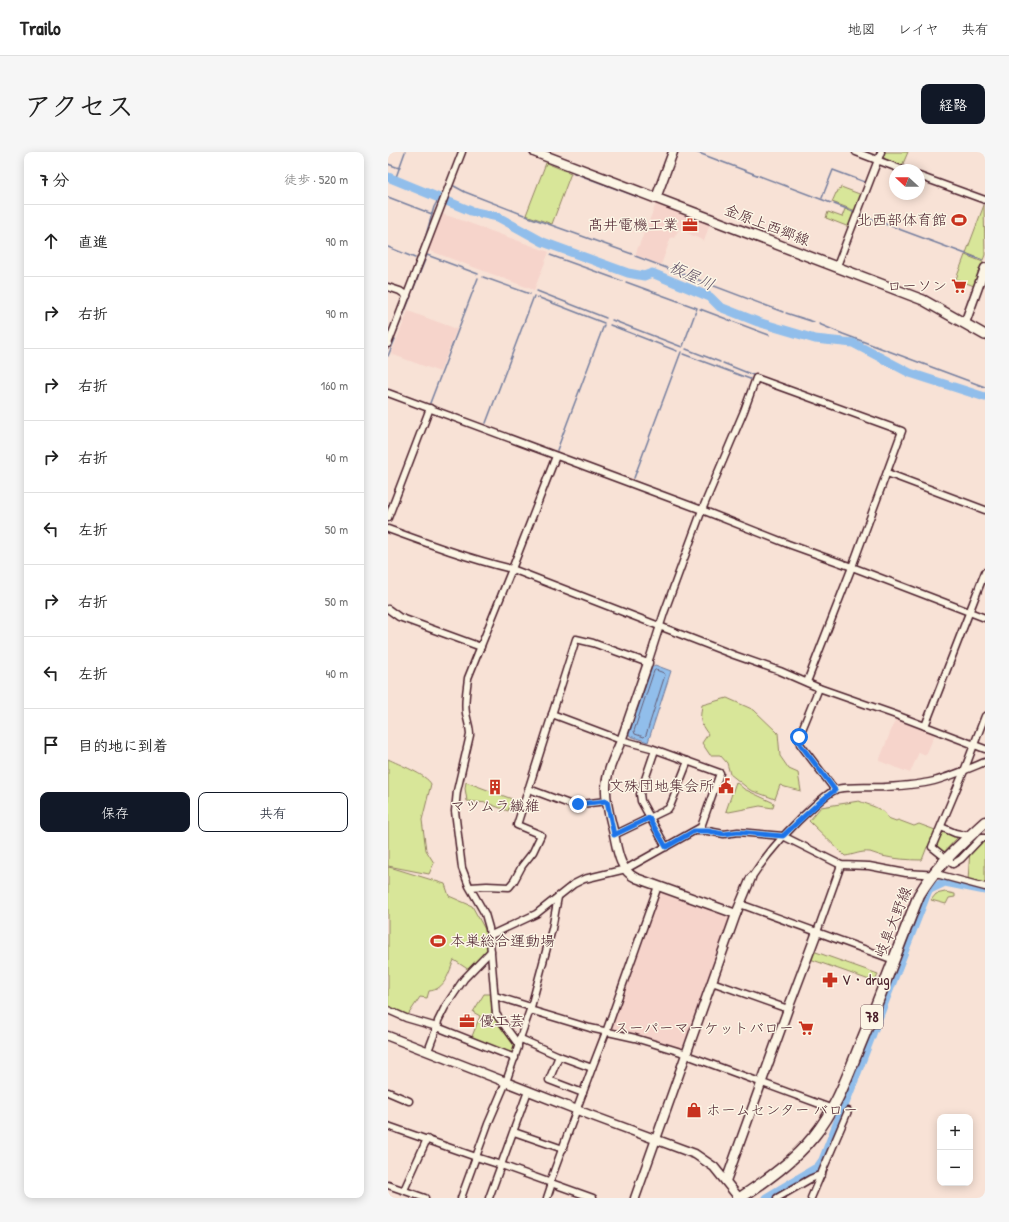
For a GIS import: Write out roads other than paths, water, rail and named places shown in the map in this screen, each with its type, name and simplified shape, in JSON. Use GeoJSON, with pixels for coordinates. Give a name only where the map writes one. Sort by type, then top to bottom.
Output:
{"type":"FeatureCollection","features":[{"type":"Feature","properties":{"kind":"main road","name":"金原上西郷線"},"geometry":{"type":"LineString","coordinates":[[535,152],[923,300],[985,335]]}},
{"type":"Feature","properties":{"kind":"main road","name":"岐阜大野線"},"geometry":{"type":"LineString","coordinates":[[739,1198],[785,1166],[815,1135],[833,1109],[874,1012],[919,895],[932,874],[940,865],[985,822]]}},
{"type":"Feature","properties":{"kind":"street"},"geometry":{"type":"LineString","coordinates":[[388,343],[462,152]]}},
{"type":"Feature","properties":{"kind":"street"},"geometry":{"type":"LineString","coordinates":[[656,198],[673,152]]}},
{"type":"Feature","properties":{"kind":"street"},"geometry":{"type":"LineString","coordinates":[[856,152],[889,164]]}},
{"type":"Feature","properties":{"kind":"street"},"geometry":{"type":"LineString","coordinates":[[837,266],[881,152]]}},
{"type":"Feature","properties":{"kind":"street"},"geometry":{"type":"LineString","coordinates":[[925,178],[985,200]]}},
{"type":"Feature","properties":{"kind":"street"},"geometry":{"type":"LineString","coordinates":[[965,323],[985,268]]}},
{"type":"Feature","properties":{"kind":"street"},"geometry":{"type":"LineString","coordinates":[[388,287],[400,291],[407,296]]}},
{"type":"Feature","properties":{"kind":"street"},"geometry":{"type":"LineString","coordinates":[[736,914],[632,876],[619,858],[607,801],[606,782],[702,510],[744,411],[756,378],[902,431],[852,567],[806,682]]}},
{"type":"Feature","properties":{"kind":"street"},"geometry":{"type":"LineString","coordinates":[[388,393],[702,510],[985,618]]}},
{"type":"Feature","properties":{"kind":"street"},"geometry":{"type":"LineString","coordinates":[[388,518],[430,408]]}},
{"type":"Feature","properties":{"kind":"street"},"geometry":{"type":"LineString","coordinates":[[556,456],[468,678],[466,711],[470,735],[458,791],[456,811],[462,868],[470,887],[485,914],[490,935],[496,1014],[520,1041],[592,1068]]}},
{"type":"Feature","properties":{"kind":"street"},"geometry":{"type":"LineString","coordinates":[[887,473],[985,510]]}},
{"type":"Feature","properties":{"kind":"street"},"geometry":{"type":"LineString","coordinates":[[388,529],[455,553],[512,570],[819,688],[985,749]]}},
{"type":"Feature","properties":{"kind":"street"},"geometry":{"type":"LineString","coordinates":[[925,726],[985,572]]}},
{"type":"Feature","properties":{"kind":"street"},"geometry":{"type":"LineString","coordinates":[[388,609],[399,617],[481,647]]}},
{"type":"Feature","properties":{"kind":"street"},"geometry":{"type":"LineString","coordinates":[[470,887],[509,887],[533,852],[541,835],[517,825],[576,639],[593,643],[648,663]]}},
{"type":"Feature","properties":{"kind":"street"},"geometry":{"type":"LineString","coordinates":[[819,688],[799,737],[800,744],[835,790]]}},
{"type":"Feature","properties":{"kind":"street"},"geometry":{"type":"LineString","coordinates":[[490,935],[536,914],[574,884],[626,869],[701,827],[720,773],[655,750],[621,740],[552,714]]}},
{"type":"Feature","properties":{"kind":"street"},"geometry":{"type":"LineString","coordinates":[[942,855],[932,847],[985,716]]}},
{"type":"Feature","properties":{"kind":"street"},"geometry":{"type":"LineString","coordinates":[[655,750],[640,794],[641,801],[649,818],[666,847]]}},
{"type":"Feature","properties":{"kind":"street"},"geometry":{"type":"LineString","coordinates":[[614,835],[668,809],[688,761]]}},
{"type":"Feature","properties":{"kind":"street"},"geometry":{"type":"LineString","coordinates":[[635,1198],[740,904],[751,878],[783,836],[805,814],[835,790],[841,788],[872,788],[910,785],[932,781],[964,771],[985,762]]}},
{"type":"Feature","properties":{"kind":"street"},"geometry":{"type":"LineString","coordinates":[[529,789],[572,804],[607,801]]}},
{"type":"Feature","properties":{"kind":"street"},"geometry":{"type":"LineString","coordinates":[[941,827],[955,833],[969,836]]}},
{"type":"Feature","properties":{"kind":"street"},"geometry":{"type":"LineString","coordinates":[[694,831],[708,831],[724,834],[738,832],[783,836],[841,866],[869,866],[906,873],[940,875],[985,887]]}},
{"type":"Feature","properties":{"kind":"street"},"geometry":{"type":"LineString","coordinates":[[950,861],[953,864],[961,859],[981,838],[985,838]]}},
{"type":"Feature","properties":{"kind":"street"},"geometry":{"type":"LineString","coordinates":[[726,1181],[841,866]]}},
{"type":"Feature","properties":{"kind":"street"},"geometry":{"type":"LineString","coordinates":[[547,1198],[563,1149],[658,886]]}},
{"type":"Feature","properties":{"kind":"street"},"geometry":{"type":"LineString","coordinates":[[461,1198],[497,1101],[515,1058],[552,928],[558,897]]}},
{"type":"Feature","properties":{"kind":"street"},"geometry":{"type":"LineString","coordinates":[[740,904],[894,960]]}},
{"type":"Feature","properties":{"kind":"street"},"geometry":{"type":"LineString","coordinates":[[428,1051],[437,1028],[438,1021],[451,997],[464,979],[490,950]]}},
{"type":"Feature","properties":{"kind":"street"},"geometry":{"type":"LineString","coordinates":[[712,982],[788,1009]]}},
{"type":"Feature","properties":{"kind":"street"},"geometry":{"type":"LineString","coordinates":[[495,996],[606,1032],[635,1038],[687,1054],[833,1109]]}},
{"type":"Feature","properties":{"kind":"street"},"geometry":{"type":"LineString","coordinates":[[388,1010],[515,1058]]}},
{"type":"Feature","properties":{"kind":"street"},"geometry":{"type":"LineString","coordinates":[[388,1036],[590,1115],[695,1154],[714,1167],[739,1198]]}},
{"type":"Feature","properties":{"kind":"street"},"geometry":{"type":"LineString","coordinates":[[559,1056],[549,1080],[583,1093]]}},
{"type":"Feature","properties":{"kind":"street"},"geometry":{"type":"LineString","coordinates":[[489,1198],[528,1091]]}},
{"type":"Feature","properties":{"kind":"street"},"geometry":{"type":"LineString","coordinates":[[388,1092],[409,1101]]}},
{"type":"Feature","properties":{"kind":"street"},"geometry":{"type":"LineString","coordinates":[[811,1198],[848,1111]]}},
{"type":"Feature","properties":{"kind":"street"},"geometry":{"type":"LineString","coordinates":[[388,1126],[593,1198]]}},
{"type":"Feature","properties":{"kind":"street"},"geometry":{"type":"LineString","coordinates":[[514,1132],[563,1149]]}},
{"type":"Feature","properties":{"kind":"street"},"geometry":{"type":"LineString","coordinates":[[404,1190],[427,1139]]}},
{"type":"Feature","properties":{"kind":"street"},"geometry":{"type":"LineString","coordinates":[[778,1198],[810,1179],[822,1174]]}},
{"type":"Feature","properties":{"kind":"street"},"geometry":{"type":"LineString","coordinates":[[388,1185],[425,1198]]}},
{"type":"Feature","properties":{"kind":"water"},"geometry":{"type":"Polygon","coordinates":[[[655,665],[671,671],[648,742],[630,736],[629,734],[652,667],[655,665]]]}},
{"type":"Feature","properties":{"kind":"waterway"},"geometry":{"type":"LineString","coordinates":[[395,180],[405,152]]}},
{"type":"Feature","properties":{"kind":"waterway"},"geometry":{"type":"LineString","coordinates":[[696,152],[831,203]]}},
{"type":"Feature","properties":{"kind":"waterway"},"geometry":{"type":"LineString","coordinates":[[388,164],[399,168]]}},
{"type":"Feature","properties":{"kind":"waterway"},"geometry":{"type":"LineString","coordinates":[[822,198],[833,170],[865,182]]}},
{"type":"Feature","properties":{"kind":"waterway"},"geometry":{"type":"LineString","coordinates":[[574,173],[638,197]]}},
{"type":"Feature","properties":{"kind":"waterway","name":"板屋川"},"geometry":{"type":"LineString","coordinates":[[388,177],[471,211],[498,217],[543,242],[628,273],[644,276],[652,273],[710,297],[720,307],[758,322],[815,339],[853,343],[910,373],[985,397]]}},
{"type":"Feature","properties":{"kind":"waterway"},"geometry":{"type":"LineString","coordinates":[[454,186],[465,192],[524,215]]}},
{"type":"Feature","properties":{"kind":"waterway"},"geometry":{"type":"LineString","coordinates":[[388,197],[432,214]]}},
{"type":"Feature","properties":{"kind":"waterway"},"geometry":{"type":"LineString","coordinates":[[405,292],[426,235],[434,207],[439,198]]}},
{"type":"Feature","properties":{"kind":"waterway"},"geometry":{"type":"LineString","coordinates":[[834,204],[855,212]]}},
{"type":"Feature","properties":{"kind":"waterway"},"geometry":{"type":"LineString","coordinates":[[861,215],[982,260]]}},
{"type":"Feature","properties":{"kind":"waterway"},"geometry":{"type":"LineString","coordinates":[[526,216],[632,254]]}},
{"type":"Feature","properties":{"kind":"waterway"},"geometry":{"type":"LineString","coordinates":[[388,247],[415,258]]}},
{"type":"Feature","properties":{"kind":"waterway"},"geometry":{"type":"LineString","coordinates":[[413,290],[427,255],[478,274]]}},
{"type":"Feature","properties":{"kind":"waterway"},"geometry":{"type":"LineString","coordinates":[[550,255],[622,281]]}},
{"type":"Feature","properties":{"kind":"waterway"},"geometry":{"type":"LineString","coordinates":[[635,256],[783,312]]}},
{"type":"Feature","properties":{"kind":"waterway"},"geometry":{"type":"LineString","coordinates":[[483,277],[530,294]]}},
{"type":"Feature","properties":{"kind":"waterway"},"geometry":{"type":"LineString","coordinates":[[430,403],[478,278]]}},
{"type":"Feature","properties":{"kind":"waterway"},"geometry":{"type":"LineString","coordinates":[[626,282],[697,308],[683,346]]}},
{"type":"Feature","properties":{"kind":"waterway"},"geometry":{"type":"LineString","coordinates":[[537,291],[606,318]]}},
{"type":"Feature","properties":{"kind":"waterway"},"geometry":{"type":"LineString","coordinates":[[396,333],[411,296]]}},
{"type":"Feature","properties":{"kind":"waterway"},"geometry":{"type":"LineString","coordinates":[[486,423],[534,296]]}},
{"type":"Feature","properties":{"kind":"waterway"},"geometry":{"type":"LineString","coordinates":[[537,297],[604,323]]}},
{"type":"Feature","properties":{"kind":"waterway"},"geometry":{"type":"LineString","coordinates":[[700,309],[769,335]]}},
{"type":"Feature","properties":{"kind":"waterway"},"geometry":{"type":"LineString","coordinates":[[786,313],[814,322]]}},
{"type":"Feature","properties":{"kind":"waterway"},"geometry":{"type":"LineString","coordinates":[[612,320],[682,347]]}},
{"type":"Feature","properties":{"kind":"waterway"},"geometry":{"type":"LineString","coordinates":[[819,324],[985,387]]}},
{"type":"Feature","properties":{"kind":"waterway"},"geometry":{"type":"LineString","coordinates":[[557,450],[604,325]]}},
{"type":"Feature","properties":{"kind":"waterway"},"geometry":{"type":"LineString","coordinates":[[610,325],[677,351]]}},
{"type":"Feature","properties":{"kind":"waterway"},"geometry":{"type":"LineString","coordinates":[[388,356],[395,339]]}},
{"type":"Feature","properties":{"kind":"waterway"},"geometry":{"type":"LineString","coordinates":[[686,349],[720,362]]}},
{"type":"Feature","properties":{"kind":"waterway"},"geometry":{"type":"LineString","coordinates":[[634,478],[681,352]]}},
{"type":"Feature","properties":{"kind":"waterway"},"geometry":{"type":"LineString","coordinates":[[683,354],[750,379]]}},
{"type":"Feature","properties":{"kind":"waterway"},"geometry":{"type":"LineString","coordinates":[[723,363],[753,375]]}},
{"type":"Feature","properties":{"kind":"waterway"},"geometry":{"type":"LineString","coordinates":[[766,1198],[818,1167],[823,1160],[928,890],[945,882],[985,890]]}},
{"type":"Feature","properties":{"kind":"place","name":"北西部体育館"},"geometry":{"type":"Point","coordinates":[959,220]}},
{"type":"Feature","properties":{"kind":"place","name":"髙井電機工業"},"geometry":{"type":"Point","coordinates":[690,225]}},
{"type":"Feature","properties":{"kind":"place","name":"ローソン"},"geometry":{"type":"Point","coordinates":[959,286]}},
{"type":"Feature","properties":{"kind":"place","name":"文殊団地集会所"},"geometry":{"type":"Point","coordinates":[726,786]}},
{"type":"Feature","properties":{"kind":"place","name":"マツムラ繊維"},"geometry":{"type":"Point","coordinates":[495,787]}},
{"type":"Feature","properties":{"kind":"place","name":"本巣総合運動場"},"geometry":{"type":"Point","coordinates":[438,941]}},
{"type":"Feature","properties":{"kind":"place","name":"V・drug"},"geometry":{"type":"Point","coordinates":[830,980]}},
{"type":"Feature","properties":{"kind":"place","name":"優工芸"},"geometry":{"type":"Point","coordinates":[467,1021]}},
{"type":"Feature","properties":{"kind":"place","name":"スーパーマーケットバロー"},"geometry":{"type":"Point","coordinates":[806,1028]}},
{"type":"Feature","properties":{"kind":"place","name":"ホームセンター バロー"},"geometry":{"type":"Point","coordinates":[694,1110]}}]}
